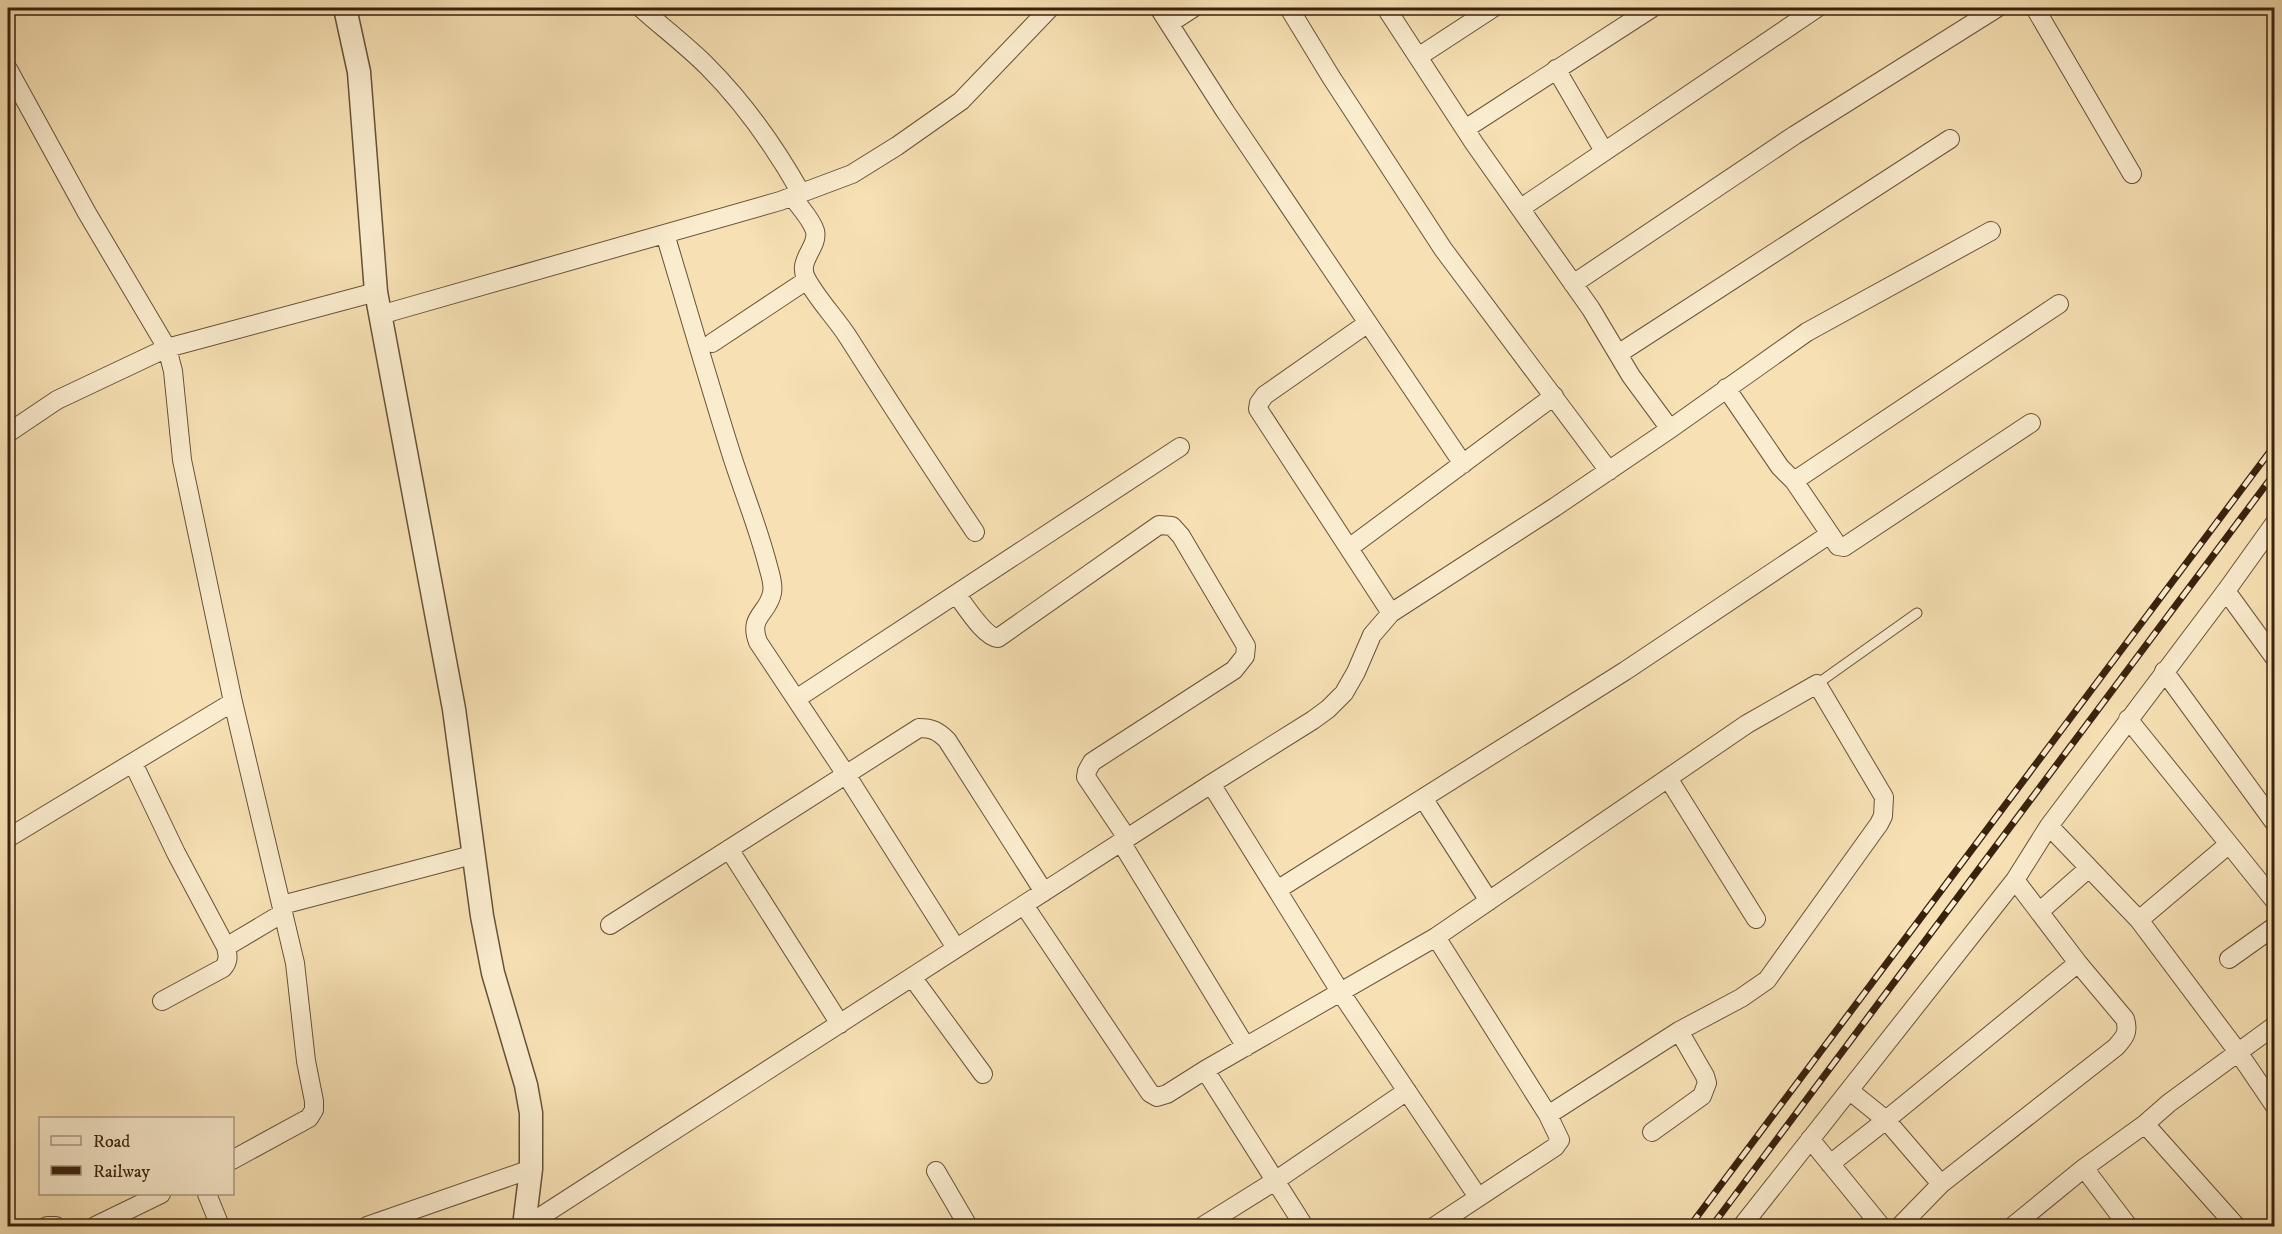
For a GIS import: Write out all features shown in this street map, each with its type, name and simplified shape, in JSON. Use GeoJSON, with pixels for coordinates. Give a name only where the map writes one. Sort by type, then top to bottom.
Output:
{"type":"FeatureCollection","features":[{"type":"Feature","properties":{"kind":"street"},"geometry":{"type":"LineString","coordinates":[[345,8],[359,72],[376,292],[454,709],[472,855],[493,973],[526,1084],[531,1113],[531,1168],[525,1227]]}},
{"type":"Feature","properties":{"kind":"street"},"geometry":{"type":"LineString","coordinates":[[641,8],[706,65],[758,126],[783,161],[796,195],[815,232],[804,267],[807,280],[836,318],[975,532]]}},
{"type":"Feature","properties":{"kind":"street"},"geometry":{"type":"LineString","coordinates":[[380,315],[796,195],[852,174],[961,101],[1050,8]]}},
{"type":"Feature","properties":{"kind":"street"},"geometry":{"type":"LineString","coordinates":[[1160,8],[1226,111],[1463,464]]}},
{"type":"Feature","properties":{"kind":"street"},"geometry":{"type":"LineString","coordinates":[[1170,23],[1193,8]]}},
{"type":"Feature","properties":{"kind":"street"},"geometry":{"type":"LineString","coordinates":[[1289,8],[1330,77],[1443,249],[1609,471]]}},
{"type":"Feature","properties":{"kind":"street"},"geometry":{"type":"LineString","coordinates":[[1386,8],[1465,129],[1670,429]]}},
{"type":"Feature","properties":{"kind":"street"},"geometry":{"type":"LineString","coordinates":[[1418,57],[1493,8]]}},
{"type":"Feature","properties":{"kind":"street"},"geometry":{"type":"LineString","coordinates":[[1465,129],[1652,8]]}},
{"type":"Feature","properties":{"kind":"street"},"geometry":{"type":"LineString","coordinates":[[1521,208],[1817,8]]}},
{"type":"Feature","properties":{"kind":"street"},"geometry":{"type":"LineString","coordinates":[[1573,284],[1796,135],[1997,8]]}},
{"type":"Feature","properties":{"kind":"street"},"geometry":{"type":"LineString","coordinates":[[2035,8],[2132,174]]}},
{"type":"Feature","properties":{"kind":"street"},"geometry":{"type":"LineString","coordinates":[[8,69],[87,213],[167,348],[173,371],[182,460],[233,702],[296,963],[306,1061],[314,1110],[309,1118],[234,1159]]}},
{"type":"Feature","properties":{"kind":"street"},"geometry":{"type":"LineString","coordinates":[[1556,69],[1604,151]]}},
{"type":"Feature","properties":{"kind":"street"},"geometry":{"type":"LineString","coordinates":[[1618,354],[1950,139]]}},
{"type":"Feature","properties":{"kind":"street"},"geometry":{"type":"LineString","coordinates":[[525,1227],[1313,720],[1344,693],[1372,635],[1391,613],[1609,471],[1807,332],[1991,231]]}},
{"type":"Feature","properties":{"kind":"street"},"geometry":{"type":"LineString","coordinates":[[665,234],[712,393],[770,573],[772,596],[759,614],[755,633],[758,642],[847,776],[956,948]]}},
{"type":"Feature","properties":{"kind":"street"},"geometry":{"type":"LineString","coordinates":[[712,343],[807,280]]}},
{"type":"Feature","properties":{"kind":"street"},"geometry":{"type":"LineString","coordinates":[[8,433],[57,400],[167,348],[376,292]]}},
{"type":"Feature","properties":{"kind":"street"},"geometry":{"type":"LineString","coordinates":[[1794,481],[2059,304]]}},
{"type":"Feature","properties":{"kind":"street"},"geometry":{"type":"LineString","coordinates":[[1368,323],[1265,395],[1258,409],[1391,613]]}},
{"type":"Feature","properties":{"kind":"street"},"geometry":{"type":"LineString","coordinates":[[1726,388],[1780,468],[1794,481],[1838,546],[1844,547],[2031,423]]}},
{"type":"Feature","properties":{"kind":"street"},"geometry":{"type":"LineString","coordinates":[[1349,548],[1554,396]]}},
{"type":"Feature","properties":{"kind":"street"},"geometry":{"type":"LineString","coordinates":[[796,699],[1180,447]]}},
{"type":"Feature","properties":{"kind":"street"},"geometry":{"type":"LineString","coordinates":[[1742,1227],[2015,880],[2049,826],[2274,524]]}},
{"type":"Feature","properties":{"kind":"street"},"geometry":{"type":"LineString","coordinates":[[956,594],[986,632],[993,638],[998,638],[1159,525],[1172,526],[1181,536],[1246,646],[1245,656],[1234,670],[1092,762],[1086,777],[1246,1047]]}},
{"type":"Feature","properties":{"kind":"street"},"geometry":{"type":"LineString","coordinates":[[1277,890],[1625,671],[1830,534]]}},
{"type":"Feature","properties":{"kind":"street"},"geometry":{"type":"LineString","coordinates":[[2226,591],[2274,657]]}},
{"type":"Feature","properties":{"kind":"street"},"geometry":{"type":"LineString","coordinates":[[2164,671],[2274,822]]}},
{"type":"Feature","properties":{"kind":"street"},"geometry":{"type":"LineString","coordinates":[[1024,905],[1149,1093],[1157,1097],[1167,1094],[1436,937],[1747,724],[1816,684],[1884,797],[1883,816],[1767,980],[1741,998],[1679,1031],[1548,1115]]}},
{"type":"Feature","properties":{"kind":"street"},"geometry":{"type":"LineString","coordinates":[[8,838],[233,702]]}},
{"type":"Feature","properties":{"kind":"street"},"geometry":{"type":"LineString","coordinates":[[2128,719],[2274,900]]}},
{"type":"Feature","properties":{"kind":"street"},"geometry":{"type":"LineString","coordinates":[[610,925],[919,728],[929,728],[940,732],[947,740],[1044,892]]}},
{"type":"Feature","properties":{"kind":"street"},"geometry":{"type":"LineString","coordinates":[[133,763],[176,853],[226,947],[227,963],[223,968],[162,1001]]}},
{"type":"Feature","properties":{"kind":"street"},"geometry":{"type":"LineString","coordinates":[[1668,778],[1756,919]]}},
{"type":"Feature","properties":{"kind":"street"},"geometry":{"type":"LineString","coordinates":[[1211,784],[1341,993],[1478,1197]]}},
{"type":"Feature","properties":{"kind":"street"},"geometry":{"type":"LineString","coordinates":[[1424,798],[1489,901]]}},
{"type":"Feature","properties":{"kind":"street"},"geometry":{"type":"LineString","coordinates":[[2049,826],[2139,920],[2238,1052],[2274,1105]]}},
{"type":"Feature","properties":{"kind":"street"},"geometry":{"type":"LineString","coordinates":[[2139,920],[2229,844]]}},
{"type":"Feature","properties":{"kind":"street"},"geometry":{"type":"LineString","coordinates":[[729,849],[840,1023]]}},
{"type":"Feature","properties":{"kind":"street"},"geometry":{"type":"LineString","coordinates":[[226,947],[282,909],[472,855]]}},
{"type":"Feature","properties":{"kind":"street"},"geometry":{"type":"LineString","coordinates":[[2039,912],[2089,868]]}},
{"type":"Feature","properties":{"kind":"street"},"geometry":{"type":"LineString","coordinates":[[1900,1227],[1941,1184],[2116,1047],[2126,1035],[2128,1028],[2126,1019],[2078,963],[2015,880]]}},
{"type":"Feature","properties":{"kind":"street"},"geometry":{"type":"LineString","coordinates":[[2229,959],[2274,927]]}},
{"type":"Feature","properties":{"kind":"street"},"geometry":{"type":"LineString","coordinates":[[1435,1227],[1559,1143],[1558,1134],[1548,1115],[1436,937]]}},
{"type":"Feature","properties":{"kind":"street"},"geometry":{"type":"LineString","coordinates":[[1830,1164],[2078,963]]}},
{"type":"Feature","properties":{"kind":"street"},"geometry":{"type":"LineString","coordinates":[[912,977],[983,1074]]}},
{"type":"Feature","properties":{"kind":"street"},"geometry":{"type":"LineString","coordinates":[[2013,1227],[2084,1168],[2145,1125],[2169,1103],[2274,1026]]}},
{"type":"Feature","properties":{"kind":"street"},"geometry":{"type":"LineString","coordinates":[[1652,1132],[1702,1096],[1706,1088],[1705,1076],[1679,1031]]}},
{"type":"Feature","properties":{"kind":"street"},"geometry":{"type":"LineString","coordinates":[[1206,1070],[1304,1227]]}},
{"type":"Feature","properties":{"kind":"street"},"geometry":{"type":"LineString","coordinates":[[1203,1227],[1407,1091]]}},
{"type":"Feature","properties":{"kind":"street"},"geometry":{"type":"LineString","coordinates":[[1850,1091],[1886,1120],[1941,1184]]}},
{"type":"Feature","properties":{"kind":"street"},"geometry":{"type":"LineString","coordinates":[[2145,1125],[2236,1227]]}},
{"type":"Feature","properties":{"kind":"street"},"geometry":{"type":"LineString","coordinates":[[1810,1139],[1881,1227]]}},
{"type":"Feature","properties":{"kind":"street"},"geometry":{"type":"LineString","coordinates":[[366,1227],[531,1168]]}},
{"type":"Feature","properties":{"kind":"street"},"geometry":{"type":"LineString","coordinates":[[2084,1168],[2128,1227]]}},
{"type":"Feature","properties":{"kind":"street"},"geometry":{"type":"LineString","coordinates":[[936,1171],[969,1227]]}},
{"type":"Feature","properties":{"kind":"street"},"geometry":{"type":"LineString","coordinates":[[95,1227],[159,1195]]}},
{"type":"Feature","properties":{"kind":"street"},"geometry":{"type":"LineString","coordinates":[[207,1195],[220,1227]]}},
{"type":"Feature","properties":{"kind":"street"},"geometry":{"type":"LineString","coordinates":[[47,1227],[56,1227]]}},
{"type":"Feature","properties":{"kind":"lane"},"geometry":{"type":"LineString","coordinates":[[1816,684],[1917,613]]}},
{"type":"Feature","properties":{"kind":"railway"},"geometry":{"type":"LineString","coordinates":[[1690,1226],[2274,446]]}},
{"type":"Feature","properties":{"kind":"railway"},"geometry":{"type":"LineString","coordinates":[[1712,1226],[2274,474]]}}]}
